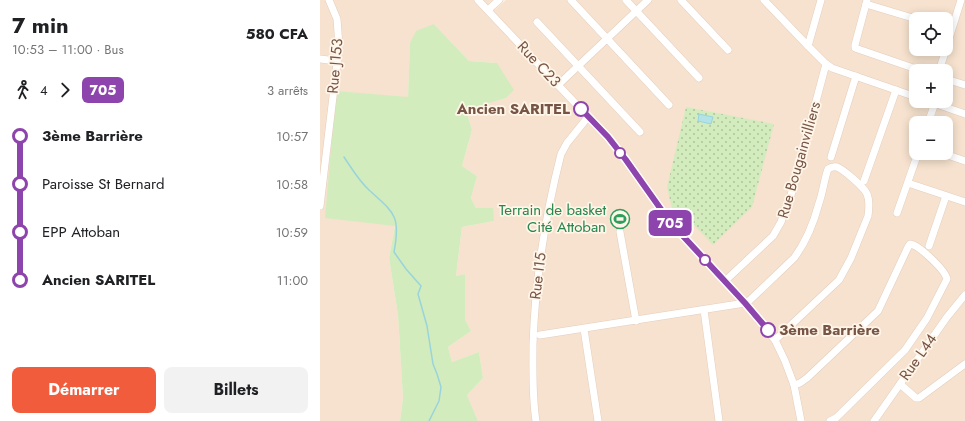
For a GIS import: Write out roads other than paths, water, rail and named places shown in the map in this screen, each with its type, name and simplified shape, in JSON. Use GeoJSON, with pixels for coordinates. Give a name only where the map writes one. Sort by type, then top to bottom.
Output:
{"type":"FeatureCollection","features":[{"type":"Feature","properties":{"kind":"street","name":"Rue J153"},"geometry":{"type":"LineString","coordinates":[[320,206],[339,46],[337,19],[329,0]]}},
{"type":"Feature","properties":{"kind":"street","name":"Rue C23"},"geometry":{"type":"LineString","coordinates":[[478,0],[608,137],[670,222],[745,303],[775,340],[794,385],[801,421]]}},
{"type":"Feature","properties":{"kind":"street"},"geometry":{"type":"LineString","coordinates":[[488,10],[499,0]]}},
{"type":"Feature","properties":{"kind":"street"},"geometry":{"type":"LineString","coordinates":[[571,0],[669,105]]}},
{"type":"Feature","properties":{"kind":"street"},"geometry":{"type":"LineString","coordinates":[[626,0],[699,78]]}},
{"type":"Feature","properties":{"kind":"street"},"geometry":{"type":"LineString","coordinates":[[558,85],[648,0]]}},
{"type":"Feature","properties":{"kind":"street"},"geometry":{"type":"LineString","coordinates":[[681,0],[728,50]]}},
{"type":"Feature","properties":{"kind":"street"},"geometry":{"type":"LineString","coordinates":[[764,0],[808,46],[832,68],[909,95]]}},
{"type":"Feature","properties":{"kind":"street"},"geometry":{"type":"LineString","coordinates":[[808,46],[821,0]]}},
{"type":"Feature","properties":{"kind":"street"},"geometry":{"type":"LineString","coordinates":[[953,20],[961,0]]}},
{"type":"Feature","properties":{"kind":"street"},"geometry":{"type":"LineString","coordinates":[[909,17],[866,2],[855,45],[855,48],[909,67]]}},
{"type":"Feature","properties":{"kind":"street"},"geometry":{"type":"LineString","coordinates":[[537,22],[640,132]]}},
{"type":"Feature","properties":{"kind":"street"},"geometry":{"type":"LineString","coordinates":[[320,59],[337,60]]}},
{"type":"Feature","properties":{"kind":"street","name":"Rue Bougainvilliers"},"geometry":{"type":"LineString","coordinates":[[725,281],[773,236],[779,227],[791,195],[826,64]]}},
{"type":"Feature","properties":{"kind":"street"},"geometry":{"type":"LineString","coordinates":[[831,157],[856,76]]}},
{"type":"Feature","properties":{"kind":"street"},"geometry":{"type":"LineString","coordinates":[[953,81],[965,85]]}},
{"type":"Feature","properties":{"kind":"street"},"geometry":{"type":"LineString","coordinates":[[864,181],[896,90]]}},
{"type":"Feature","properties":{"kind":"street"},"geometry":{"type":"LineString","coordinates":[[948,108],[965,114]]}},
{"type":"Feature","properties":{"kind":"street","name":"Rue I15"},"geometry":{"type":"LineString","coordinates":[[536,421],[532,375],[534,309],[542,241],[561,154],[567,143],[588,117]]}},
{"type":"Feature","properties":{"kind":"street"},"geometry":{"type":"LineString","coordinates":[[953,157],[965,161]]}},
{"type":"Feature","properties":{"kind":"street"},"geometry":{"type":"LineString","coordinates":[[897,213],[916,160]]}},
{"type":"Feature","properties":{"kind":"street"},"geometry":{"type":"LineString","coordinates":[[540,335],[745,303],[765,286],[799,252],[817,210],[828,169],[836,166],[854,180],[867,195],[869,209],[864,226],[844,272],[834,286],[775,340]]}},
{"type":"Feature","properties":{"kind":"street"},"geometry":{"type":"LineString","coordinates":[[908,183],[965,202]]}},
{"type":"Feature","properties":{"kind":"street"},"geometry":{"type":"LineString","coordinates":[[929,246],[946,196]]}},
{"type":"Feature","properties":{"kind":"street"},"geometry":{"type":"LineString","coordinates":[[620,232],[636,321]]}},
{"type":"Feature","properties":{"kind":"street"},"geometry":{"type":"LineString","coordinates":[[794,385],[807,378],[878,311],[910,244],[914,245],[930,258],[946,274],[947,279],[927,318],[906,350],[833,420]]}},
{"type":"Feature","properties":{"kind":"street","name":"Rue L44"},"geometry":{"type":"LineString","coordinates":[[874,421],[947,317],[965,295]]}},
{"type":"Feature","properties":{"kind":"street"},"geometry":{"type":"LineString","coordinates":[[704,310],[719,421]]}},
{"type":"Feature","properties":{"kind":"street"},"geometry":{"type":"LineString","coordinates":[[584,329],[598,421]]}},
{"type":"Feature","properties":{"kind":"street"},"geometry":{"type":"LineString","coordinates":[[900,384],[916,398],[919,398],[965,364]]}},
{"type":"Feature","properties":{"kind":"water"},"geometry":{"type":"Polygon","coordinates":[[[699,114],[713,117],[711,124],[698,121],[699,114]]]}},
{"type":"Feature","properties":{"kind":"waterway"},"geometry":{"type":"LineString","coordinates":[[344,157],[362,183],[390,210],[394,216],[397,230],[394,252],[421,286],[418,294],[427,326],[433,364],[441,387],[439,401],[429,421]]}},
{"type":"Feature","properties":{"kind":"place","name":"Ancien SARITEL"},"geometry":{"type":"Point","coordinates":[581,109]}},
{"type":"Feature","properties":{"kind":"place","name":"Terrain de basket Cité Attoban"},"geometry":{"type":"Point","coordinates":[620,219]}},
{"type":"Feature","properties":{"kind":"place","name":"3ème Barrière"},"geometry":{"type":"Point","coordinates":[768,330]}}]}
